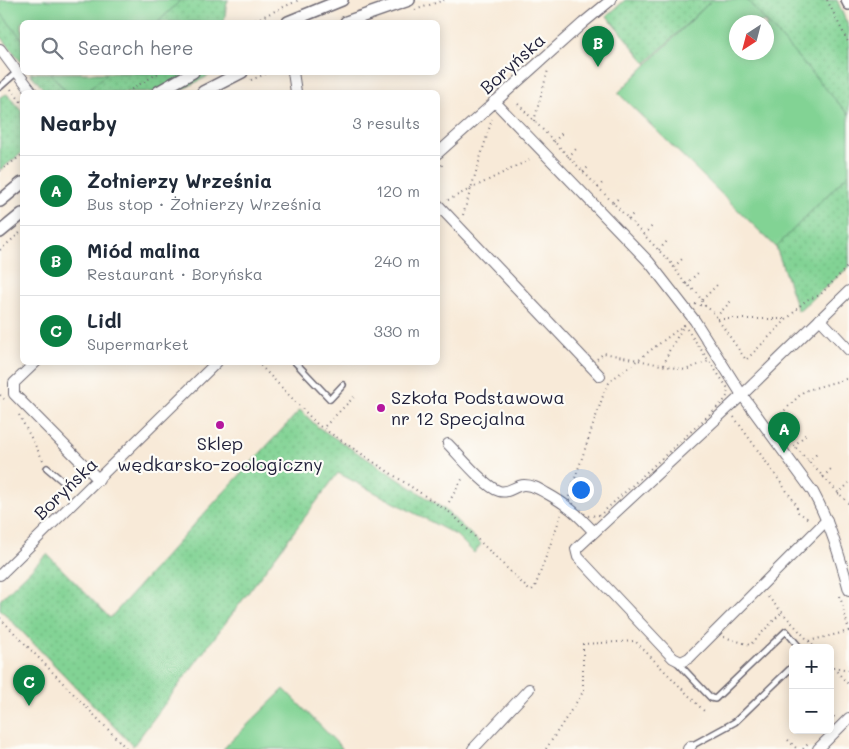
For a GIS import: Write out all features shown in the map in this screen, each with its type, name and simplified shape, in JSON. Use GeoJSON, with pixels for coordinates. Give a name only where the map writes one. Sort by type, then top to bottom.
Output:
{"type":"FeatureCollection","features":[{"type":"Feature","properties":{"kind":"street"},"geometry":{"type":"LineString","coordinates":[[293,20],[342,0]]}},
{"type":"Feature","properties":{"kind":"street"},"geometry":{"type":"LineString","coordinates":[[352,20],[409,0]]}},
{"type":"Feature","properties":{"kind":"street","name":"Boryńska"},"geometry":{"type":"LineString","coordinates":[[440,151],[494,101],[611,0]]}},
{"type":"Feature","properties":{"kind":"street"},"geometry":{"type":"LineString","coordinates":[[847,0],[849,4]]}},
{"type":"Feature","properties":{"kind":"street"},"geometry":{"type":"LineString","coordinates":[[0,49],[20,75]]}},
{"type":"Feature","properties":{"kind":"street"},"geometry":{"type":"LineString","coordinates":[[20,75],[31,90]]}},
{"type":"Feature","properties":{"kind":"street"},"geometry":{"type":"LineString","coordinates":[[162,90],[188,75]]}},
{"type":"Feature","properties":{"kind":"street"},"geometry":{"type":"LineString","coordinates":[[207,90],[236,75]]}},
{"type":"Feature","properties":{"kind":"street"},"geometry":{"type":"LineString","coordinates":[[293,75],[296,90]]}},
{"type":"Feature","properties":{"kind":"street"},"geometry":{"type":"LineString","coordinates":[[494,101],[649,262],[696,321],[742,394],[812,492],[827,520],[849,590]]}},
{"type":"Feature","properties":{"kind":"street"},"geometry":{"type":"LineString","coordinates":[[0,201],[20,184]]}},
{"type":"Feature","properties":{"kind":"street"},"geometry":{"type":"LineString","coordinates":[[441,204],[600,376]]}},
{"type":"Feature","properties":{"kind":"street"},"geometry":{"type":"LineString","coordinates":[[0,232],[20,216]]}},
{"type":"Feature","properties":{"kind":"street"},"geometry":{"type":"LineString","coordinates":[[827,520],[689,658],[681,662],[673,658],[578,557],[576,549],[849,291]]}},
{"type":"Feature","properties":{"kind":"street"},"geometry":{"type":"LineString","coordinates":[[820,319],[849,350]]}},
{"type":"Feature","properties":{"kind":"street"},"geometry":{"type":"LineString","coordinates":[[33,365],[14,383],[14,394],[99,480]]}},
{"type":"Feature","properties":{"kind":"street","name":"Boryńska"},"geometry":{"type":"LineString","coordinates":[[0,575],[99,480],[214,365]]}},
{"type":"Feature","properties":{"kind":"street"},"geometry":{"type":"LineString","coordinates":[[448,444],[499,492],[507,492],[521,485],[531,485],[572,508],[594,532]]}},
{"type":"Feature","properties":{"kind":"street"},"geometry":{"type":"LineString","coordinates":[[472,749],[529,689]]}},
{"type":"Feature","properties":{"kind":"street"},"geometry":{"type":"LineString","coordinates":[[818,749],[849,718]]}},
{"type":"Feature","properties":{"kind":"lane"},"geometry":{"type":"LineString","coordinates":[[0,87],[18,72]]}},
{"type":"Feature","properties":{"kind":"lane"},"geometry":{"type":"LineString","coordinates":[[297,365],[330,399],[343,385]]}},
{"type":"Feature","properties":{"kind":"lane"},"geometry":{"type":"LineString","coordinates":[[47,468],[67,485]]}},
{"type":"Feature","properties":{"kind":"lane"},"geometry":{"type":"LineString","coordinates":[[673,658],[711,698],[716,699],[786,631],[797,644]]}},
{"type":"Feature","properties":{"kind":"lane"},"geometry":{"type":"LineString","coordinates":[[690,748],[735,722],[789,670]]}},
{"type":"Feature","properties":{"kind":"path"},"geometry":{"type":"LineString","coordinates":[[255,20],[299,0]]}},
{"type":"Feature","properties":{"kind":"path"},"geometry":{"type":"LineString","coordinates":[[828,0],[849,44]]}},
{"type":"Feature","properties":{"kind":"path"},"geometry":{"type":"LineString","coordinates":[[534,121],[550,62]]}},
{"type":"Feature","properties":{"kind":"path"},"geometry":{"type":"LineString","coordinates":[[130,90],[155,75]]}},
{"type":"Feature","properties":{"kind":"path"},"geometry":{"type":"LineString","coordinates":[[518,104],[659,250],[686,284],[717,318],[746,360],[806,300],[820,295],[849,265]]}},
{"type":"Feature","properties":{"kind":"path"},"geometry":{"type":"LineString","coordinates":[[461,221],[493,118]]}},
{"type":"Feature","properties":{"kind":"path"},"geometry":{"type":"LineString","coordinates":[[554,142],[562,132]]}},
{"type":"Feature","properties":{"kind":"path"},"geometry":{"type":"LineString","coordinates":[[568,157],[576,148]]}},
{"type":"Feature","properties":{"kind":"path"},"geometry":{"type":"LineString","coordinates":[[0,171],[20,156]]}},
{"type":"Feature","properties":{"kind":"path"},"geometry":{"type":"LineString","coordinates":[[441,204],[529,160]]}},
{"type":"Feature","properties":{"kind":"path"},"geometry":{"type":"LineString","coordinates":[[583,172],[589,166]]}},
{"type":"Feature","properties":{"kind":"path"},"geometry":{"type":"LineString","coordinates":[[598,188],[604,181]]}},
{"type":"Feature","properties":{"kind":"path"},"geometry":{"type":"LineString","coordinates":[[613,203],[620,197]]}},
{"type":"Feature","properties":{"kind":"path"},"geometry":{"type":"LineString","coordinates":[[628,219],[635,212]]}},
{"type":"Feature","properties":{"kind":"path"},"geometry":{"type":"LineString","coordinates":[[644,235],[653,226]]}},
{"type":"Feature","properties":{"kind":"path"},"geometry":{"type":"LineString","coordinates":[[0,250],[20,233]]}},
{"type":"Feature","properties":{"kind":"path"},"geometry":{"type":"LineString","coordinates":[[659,250],[668,240]]}},
{"type":"Feature","properties":{"kind":"path"},"geometry":{"type":"LineString","coordinates":[[674,267],[684,257]]}},
{"type":"Feature","properties":{"kind":"path"},"geometry":{"type":"LineString","coordinates":[[686,284],[699,272]]}},
{"type":"Feature","properties":{"kind":"path"},"geometry":{"type":"LineString","coordinates":[[702,300],[717,285]]}},
{"type":"Feature","properties":{"kind":"path"},"geometry":{"type":"LineString","coordinates":[[717,318],[732,300]]}},
{"type":"Feature","properties":{"kind":"path"},"geometry":{"type":"LineString","coordinates":[[681,303],[705,306]]}},
{"type":"Feature","properties":{"kind":"path"},"geometry":{"type":"LineString","coordinates":[[717,318],[787,319]]}},
{"type":"Feature","properties":{"kind":"path"},"geometry":{"type":"LineString","coordinates":[[684,326],[727,387],[728,395],[723,402],[600,515],[587,516],[568,499],[605,390],[610,381],[684,326]]}},
{"type":"Feature","properties":{"kind":"path"},"geometry":{"type":"LineString","coordinates":[[664,365],[669,351],[684,326]]}},
{"type":"Feature","properties":{"kind":"path"},"geometry":{"type":"LineString","coordinates":[[597,359],[604,353],[640,359],[685,370],[709,361]]}},
{"type":"Feature","properties":{"kind":"path"},"geometry":{"type":"LineString","coordinates":[[260,365],[318,425],[445,508],[529,590],[536,587],[564,508]]}},
{"type":"Feature","properties":{"kind":"path"},"geometry":{"type":"LineString","coordinates":[[772,424],[775,418],[804,391],[849,378]]}},
{"type":"Feature","properties":{"kind":"path"},"geometry":{"type":"LineString","coordinates":[[0,395],[6,400]]}},
{"type":"Feature","properties":{"kind":"path"},"geometry":{"type":"LineString","coordinates":[[325,426],[354,398]]}},
{"type":"Feature","properties":{"kind":"path"},"geometry":{"type":"LineString","coordinates":[[16,411],[47,468]]}},
{"type":"Feature","properties":{"kind":"path"},"geometry":{"type":"LineString","coordinates":[[732,416],[796,504],[798,512],[812,522]]}},
{"type":"Feature","properties":{"kind":"path"},"geometry":{"type":"LineString","coordinates":[[779,431],[791,419]]}},
{"type":"Feature","properties":{"kind":"path"},"geometry":{"type":"LineString","coordinates":[[794,446],[806,434]]}},
{"type":"Feature","properties":{"kind":"path"},"geometry":{"type":"LineString","coordinates":[[789,441],[849,504]]}},
{"type":"Feature","properties":{"kind":"path"},"geometry":{"type":"LineString","coordinates":[[808,462],[819,452]]}},
{"type":"Feature","properties":{"kind":"path"},"geometry":{"type":"LineString","coordinates":[[823,477],[833,467]]}},
{"type":"Feature","properties":{"kind":"path"},"geometry":{"type":"LineString","coordinates":[[449,502],[464,475],[472,468]]}},
{"type":"Feature","properties":{"kind":"path"},"geometry":{"type":"LineString","coordinates":[[838,494],[849,483]]}},
{"type":"Feature","properties":{"kind":"path"},"geometry":{"type":"LineString","coordinates":[[768,597],[812,644]]}},
{"type":"Feature","properties":{"kind":"path"},"geometry":{"type":"LineString","coordinates":[[713,634],[750,645],[782,612]]}},
{"type":"Feature","properties":{"kind":"path"},"geometry":{"type":"LineString","coordinates":[[0,619],[127,749]]}},
{"type":"Feature","properties":{"kind":"path"},"geometry":{"type":"LineString","coordinates":[[809,641],[849,631]]}},
{"type":"Feature","properties":{"kind":"path"},"geometry":{"type":"LineString","coordinates":[[546,749],[584,692],[583,644],[635,641],[705,712]]}},
{"type":"Feature","properties":{"kind":"path"},"geometry":{"type":"LineString","coordinates":[[834,667],[849,670]]}},
{"type":"Feature","properties":{"kind":"path"},"geometry":{"type":"LineString","coordinates":[[834,669],[849,685]]}},
{"type":"Feature","properties":{"kind":"path"},"geometry":{"type":"LineString","coordinates":[[788,740],[797,749]]}},
{"type":"Feature","properties":{"kind":"green space"},"geometry":{"type":"Polygon","coordinates":[[[0,0],[181,0],[160,20],[20,20],[20,37],[0,12],[0,0]]]}},
{"type":"Feature","properties":{"kind":"green space"},"geometry":{"type":"Polygon","coordinates":[[[181,0],[229,0],[224,20],[160,20],[181,0]]]}},
{"type":"Feature","properties":{"kind":"green space"},"geometry":{"type":"Polygon","coordinates":[[[625,0],[712,0],[646,63],[607,16],[625,0]]]}},
{"type":"Feature","properties":{"kind":"green space"},"geometry":{"type":"Polygon","coordinates":[[[712,0],[747,0],[760,15],[729,15],[729,60],[774,60],[774,30],[849,115],[849,173],[776,247],[618,93],[712,0]]]}},
{"type":"Feature","properties":{"kind":"green space"},"geometry":{"type":"Polygon","coordinates":[[[747,0],[837,0],[849,28],[849,115],[774,30],[774,15],[760,15],[747,0]]]}},
{"type":"Feature","properties":{"kind":"green space"},"geometry":{"type":"Polygon","coordinates":[[[0,12],[20,37],[20,60],[0,35],[0,12]]]}},
{"type":"Feature","properties":{"kind":"green space"},"geometry":{"type":"Polygon","coordinates":[[[32,75],[52,75],[65,90],[44,90],[32,75]]]}},
{"type":"Feature","properties":{"kind":"green space"},"geometry":{"type":"Polygon","coordinates":[[[52,75],[105,75],[89,90],[65,90],[52,75]]]}},
{"type":"Feature","properties":{"kind":"green space"},"geometry":{"type":"Polygon","coordinates":[[[105,75],[210,75],[181,90],[89,90],[105,75]]]}},
{"type":"Feature","properties":{"kind":"green space"},"geometry":{"type":"Polygon","coordinates":[[[7,94],[20,110],[20,155],[0,170],[0,97],[7,94]]]}},
{"type":"Feature","properties":{"kind":"green space"},"geometry":{"type":"Polygon","coordinates":[[[849,173],[849,267],[798,311],[776,247],[849,173]]]}},
{"type":"Feature","properties":{"kind":"green space"},"geometry":{"type":"Polygon","coordinates":[[[300,410],[318,427],[444,509],[481,544],[474,553],[456,535],[338,473],[133,746],[0,609],[0,600],[47,554],[110,618],[300,410]]]}},
{"type":"Feature","properties":{"kind":"green space"},"geometry":{"type":"Polygon","coordinates":[[[284,689],[343,749],[223,749],[284,689]]]}},
{"type":"Feature","properties":{"kind":"place","name":"Miód malina"},"geometry":{"type":"Point","coordinates":[598,67]}},
{"type":"Feature","properties":{"kind":"place","name":"Szkoła Podstawowa nr 12 Specjalna"},"geometry":{"type":"Point","coordinates":[381,408]}},
{"type":"Feature","properties":{"kind":"place","name":"Sklep wędkarsko-zoologiczny"},"geometry":{"type":"Point","coordinates":[220,425]}},
{"type":"Feature","properties":{"kind":"place","name":"Żołnierzy Września"},"geometry":{"type":"Point","coordinates":[784,453]}},
{"type":"Feature","properties":{"kind":"place","name":"Lidl"},"geometry":{"type":"Point","coordinates":[29,706]}}]}
